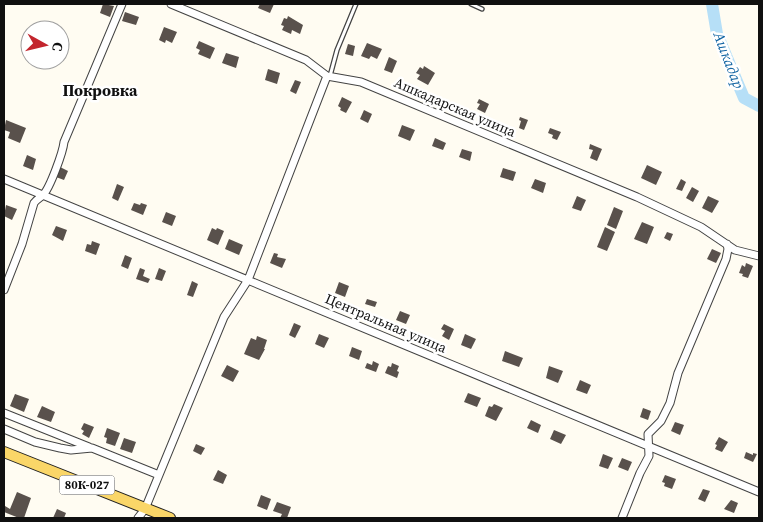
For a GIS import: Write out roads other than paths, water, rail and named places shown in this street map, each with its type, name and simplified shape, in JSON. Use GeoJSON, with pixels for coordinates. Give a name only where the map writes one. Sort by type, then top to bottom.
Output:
{"type":"FeatureCollection","features":[{"type":"Feature","properties":{"kind":"main road","name":"80К-027"},"geometry":{"type":"LineString","coordinates":[[4,452],[170,518]]}},
{"type":"Feature","properties":{"kind":"street"},"geometry":{"type":"LineString","coordinates":[[4,290],[22,244],[34,203],[43,195],[56,170],[64,142],[122,4]]}},
{"type":"Feature","properties":{"kind":"street","name":"Ашкадарская улица"},"geometry":{"type":"LineString","coordinates":[[171,4],[306,60],[329,76],[361,82],[637,196],[701,227],[735,250],[759,256]]}},
{"type":"Feature","properties":{"kind":"street"},"geometry":{"type":"LineString","coordinates":[[138,518],[145,508],[224,317],[248,280],[329,76]]}},
{"type":"Feature","properties":{"kind":"street","name":"Центральная улица"},"geometry":{"type":"LineString","coordinates":[[4,179],[759,492]]}},
{"type":"Feature","properties":{"kind":"street"},"geometry":{"type":"LineString","coordinates":[[622,518],[649,456],[648,434],[661,421],[670,403],[681,367],[726,259],[727,244]]}},
{"type":"Feature","properties":{"kind":"street"},"geometry":{"type":"LineString","coordinates":[[4,413],[159,475]]}},
{"type":"Feature","properties":{"kind":"street"},"geometry":{"type":"LineString","coordinates":[[4,429],[35,442],[60,448],[71,450],[92,448]]}},
{"type":"Feature","properties":{"kind":"lane"},"geometry":{"type":"LineString","coordinates":[[329,76],[337,50],[356,4]]}},
{"type":"Feature","properties":{"kind":"lane"},"geometry":{"type":"LineString","coordinates":[[471,4],[482,9]]}},
{"type":"Feature","properties":{"kind":"waterway","name":"Ашкадар"},"geometry":{"type":"LineString","coordinates":[[712,4],[717,34],[744,98],[759,106]]}},
{"type":"Feature","properties":{"kind":"district","name":"Покровка"},"geometry":{"type":"Point","coordinates":[100,90]}}]}
